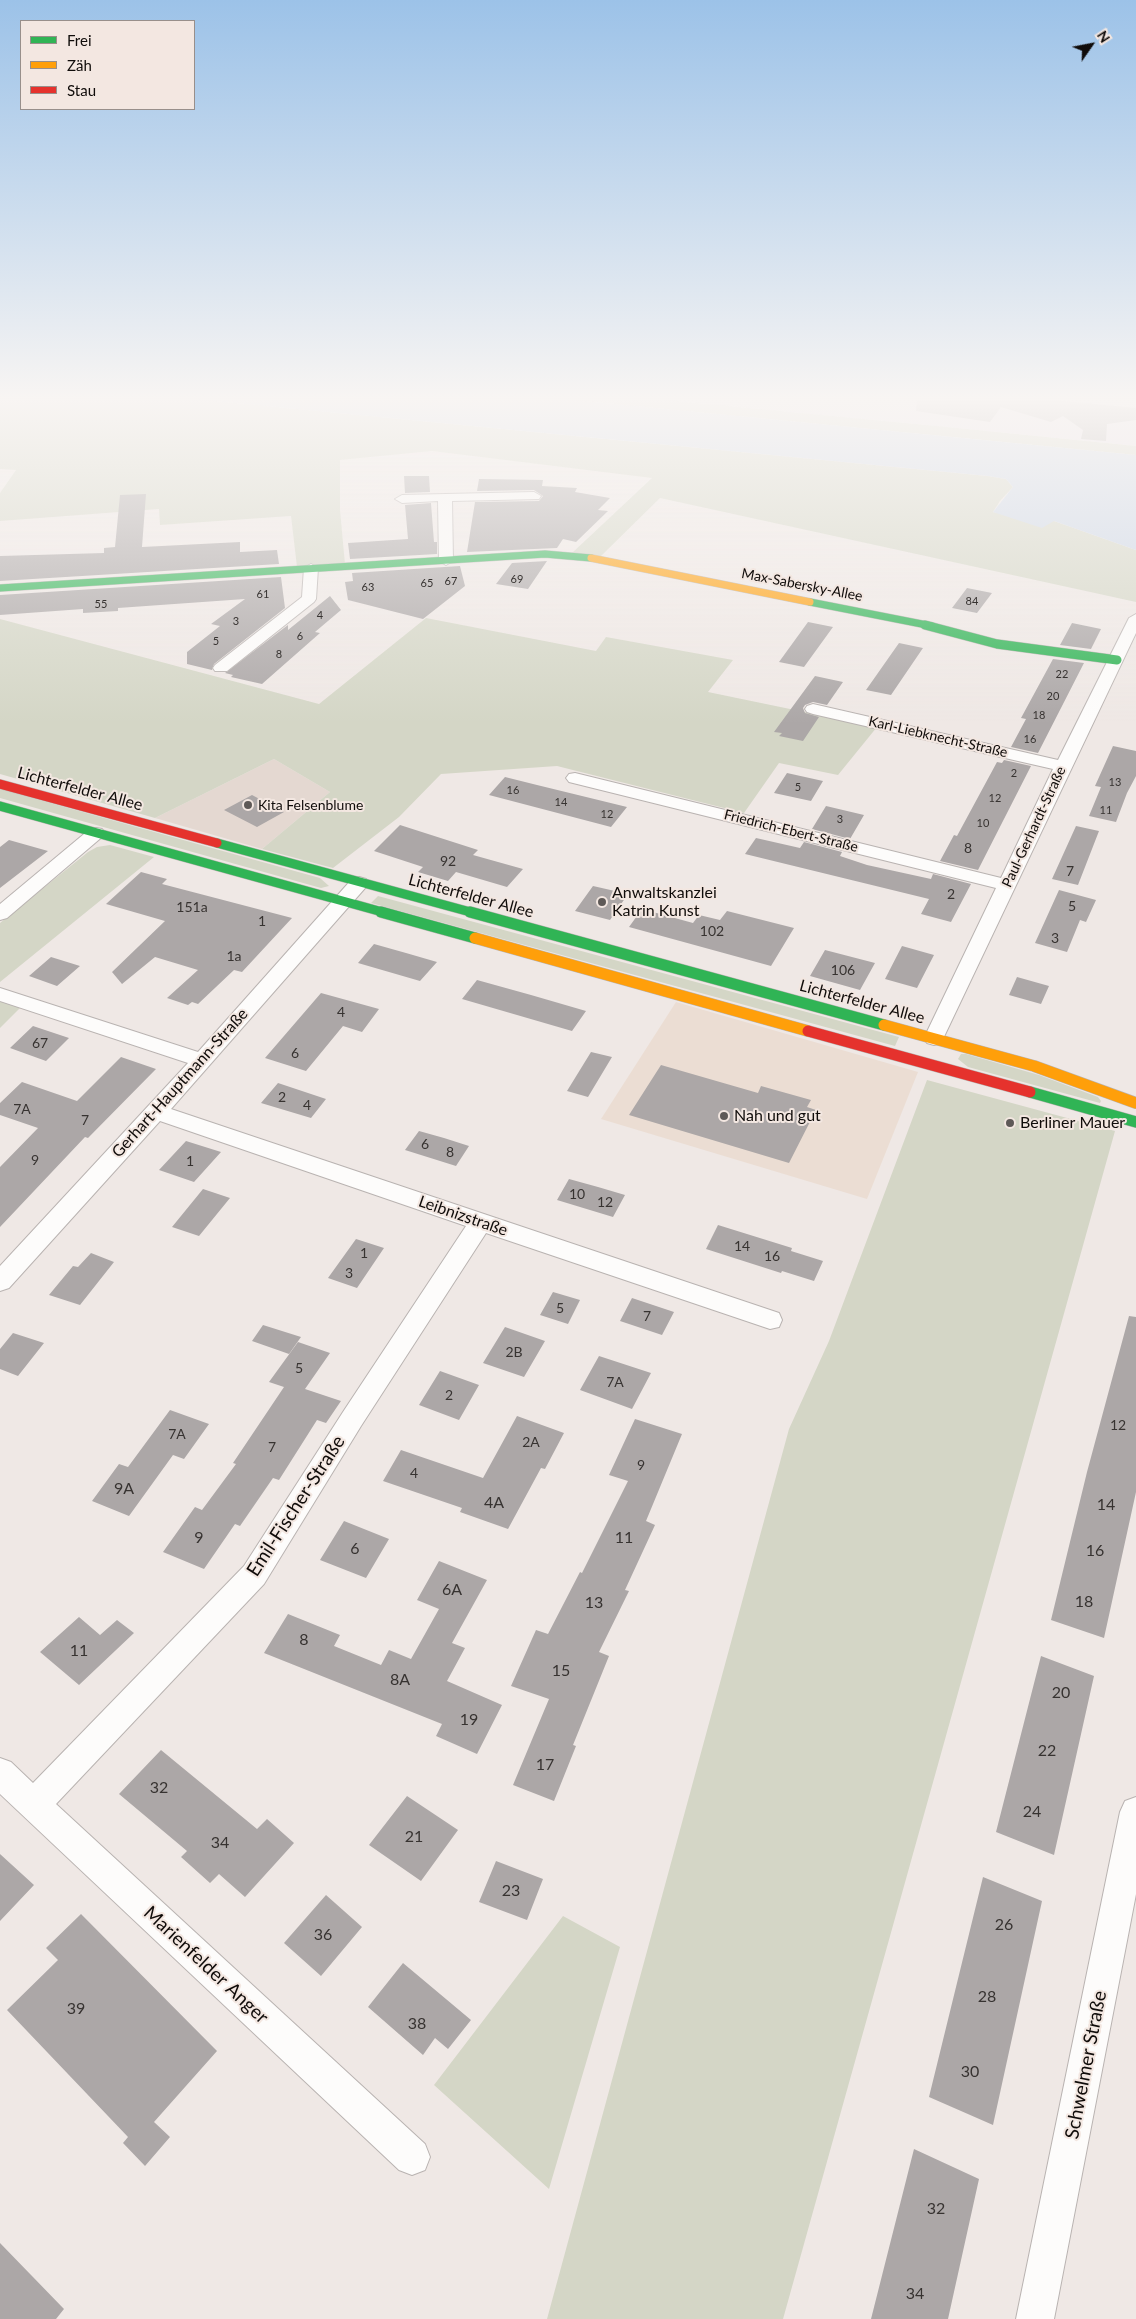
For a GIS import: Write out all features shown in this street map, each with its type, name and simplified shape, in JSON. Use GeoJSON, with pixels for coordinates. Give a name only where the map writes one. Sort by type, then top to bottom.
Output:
{"type":"FeatureCollection","features":[{"type":"Feature","properties":{"kind":"main road","name":"Max-Sabersky-Allee"},"geometry":{"type":"LineString","coordinates":[[0,588],[545,554],[598,559],[931,626],[997,644],[1116,660]]}},
{"type":"Feature","properties":{"kind":"main road","name":"Lichterfelder Allee"},"geometry":{"type":"LineString","coordinates":[[0,784],[359,883],[930,1051],[1136,1122]]}},
{"type":"Feature","properties":{"kind":"main road","name":"Lichterfelder Allee"},"geometry":{"type":"LineString","coordinates":[[0,806],[343,901],[930,1051],[1034,1066],[1132,1102]]}},
{"type":"Feature","properties":{"kind":"street"},"geometry":{"type":"LineString","coordinates":[[445,507],[446,561]]}},
{"type":"Feature","properties":{"kind":"street"},"geometry":{"type":"LineString","coordinates":[[222,668],[309,599],[311,568]]}},
{"type":"Feature","properties":{"kind":"street","name":"Paul-Gerhardt-Straße"},"geometry":{"type":"LineString","coordinates":[[930,1051],[1006,885],[1136,618]]}},
{"type":"Feature","properties":{"kind":"street","name":"Karl-Liebknecht-Straße"},"geometry":{"type":"LineString","coordinates":[[813,709],[1063,766]]}},
{"type":"Feature","properties":{"kind":"street","name":"Friedrich-Ebert-Straße"},"geometry":{"type":"LineString","coordinates":[[576,778],[1006,885]]}},
{"type":"Feature","properties":{"kind":"street"},"geometry":{"type":"LineString","coordinates":[[0,914],[96,833]]}},
{"type":"Feature","properties":{"kind":"street","name":"Gerhart-Hauptmann-Straße"},"geometry":{"type":"LineString","coordinates":[[0,1282],[156,1112],[359,883]]}},
{"type":"Feature","properties":{"kind":"street"},"geometry":{"type":"LineString","coordinates":[[0,994],[201,1060]]}},
{"type":"Feature","properties":{"kind":"street","name":"Leibnizstraße"},"geometry":{"type":"LineString","coordinates":[[156,1112],[770,1320]]}},
{"type":"Feature","properties":{"kind":"street","name":"Emil-Fischer-Straße"},"geometry":{"type":"LineString","coordinates":[[34,1804],[254,1575],[352,1419],[481,1222]]}},
{"type":"Feature","properties":{"kind":"street","name":"Marienfelder Anger"},"geometry":{"type":"LineString","coordinates":[[0,1773],[412,2158]]}},
{"type":"Feature","properties":{"kind":"street","name":"Schwelmer Straße"},"geometry":{"type":"LineString","coordinates":[[1035,2319],[1136,1812]]}},
{"type":"Feature","properties":{"kind":"shaded area","name":"Kita Felsenblume"},"geometry":{"type":"Polygon","coordinates":[[[274,759],[330,792],[262,849],[155,818],[274,759]]]}},
{"type":"Feature","properties":{"kind":"shaded area"},"geometry":{"type":"Polygon","coordinates":[[[676,1002],[918,1072],[867,1199],[601,1119],[676,1002]]]}},
{"type":"Feature","properties":{"kind":"green space"},"geometry":{"type":"Polygon","coordinates":[[[0,507],[340,507],[345,564],[297,567],[291,516],[160,525],[159,509],[0,521],[0,507]]]}},
{"type":"Feature","properties":{"kind":"green space"},"geometry":{"type":"Polygon","coordinates":[[[621,507],[651,507],[600,557],[572,553],[621,507]]]}},
{"type":"Feature","properties":{"kind":"green space"},"geometry":{"type":"Polygon","coordinates":[[[702,507],[996,507],[993,512],[1054,521],[1136,550],[1136,602],[702,507]]]}},
{"type":"Feature","properties":{"kind":"green space"},"geometry":{"type":"Polygon","coordinates":[[[426,618],[596,651],[606,637],[733,660],[708,692],[877,727],[838,775],[779,763],[744,813],[557,766],[441,774],[399,817],[333,868],[262,849],[330,792],[274,759],[155,818],[0,774],[0,619],[319,704],[426,618]]]}},
{"type":"Feature","properties":{"kind":"green space"},"geometry":{"type":"Polygon","coordinates":[[[0,789],[320,878],[329,886],[321,888],[0,798],[0,789]]]}},
{"type":"Feature","properties":{"kind":"green space"},"geometry":{"type":"Polygon","coordinates":[[[110,845],[154,857],[0,982],[0,923],[88,852],[97,847],[110,845]]]}},
{"type":"Feature","properties":{"kind":"green space"},"geometry":{"type":"Polygon","coordinates":[[[378,896],[899,1037],[895,1046],[371,903],[378,896]]]}},
{"type":"Feature","properties":{"kind":"green space"},"geometry":{"type":"Polygon","coordinates":[[[0,1000],[21,1007],[0,1028],[0,1000]]]}},
{"type":"Feature","properties":{"kind":"green space"},"geometry":{"type":"Polygon","coordinates":[[[961,1054],[1039,1075],[1098,1097],[1101,1101],[1100,1103],[968,1067],[958,1059],[961,1054]]]}},
{"type":"Feature","properties":{"kind":"green space"},"geometry":{"type":"Polygon","coordinates":[[[927,1080],[1115,1131],[783,2319],[547,2319],[789,1429],[829,1341],[927,1080]]]}},
{"type":"Feature","properties":{"kind":"green space"},"geometry":{"type":"Polygon","coordinates":[[[563,1916],[620,1947],[549,2189],[434,2085],[563,1916]]]}},
{"type":"Feature","properties":{"kind":"water"},"geometry":{"type":"Polygon","coordinates":[[[997,507],[1136,507],[1136,550],[1054,521],[1042,528],[993,512],[997,507]]]}},
{"type":"Feature","properties":{"kind":"building"},"geometry":{"type":"Polygon","coordinates":[[[119,507],[145,507],[142,547],[240,542],[240,552],[277,550],[279,564],[0,581],[0,556],[104,553],[104,548],[115,547],[119,507]]]}},
{"type":"Feature","properties":{"kind":"building"},"geometry":{"type":"Polygon","coordinates":[[[405,507],[431,507],[434,542],[437,542],[437,554],[350,559],[348,543],[408,539],[405,507]]]}},
{"type":"Feature","properties":{"kind":"building"},"geometry":{"type":"Polygon","coordinates":[[[474,507],[601,507],[598,510],[608,511],[576,542],[563,539],[557,548],[467,552],[474,507]]]}},
{"type":"Feature","properties":{"kind":"building"},"geometry":{"type":"Polygon","coordinates":[[[547,561],[528,589],[496,584],[512,563],[547,561]]]}},
{"type":"Feature","properties":{"kind":"building"},"geometry":{"type":"Polygon","coordinates":[[[460,566],[465,586],[423,619],[348,600],[345,582],[353,581],[352,573],[460,566]]]}},
{"type":"Feature","properties":{"kind":"building"},"geometry":{"type":"Polygon","coordinates":[[[281,577],[285,608],[214,664],[212,670],[187,664],[187,652],[220,626],[211,624],[245,599],[118,608],[118,611],[83,613],[83,609],[0,615],[0,595],[281,577]]]}},
{"type":"Feature","properties":{"kind":"building"},"geometry":{"type":"Polygon","coordinates":[[[967,588],[992,593],[977,613],[952,608],[967,588]]]}},
{"type":"Feature","properties":{"kind":"building"},"geometry":{"type":"Polygon","coordinates":[[[330,596],[341,610],[315,632],[320,633],[262,684],[231,677],[233,675],[225,673],[288,625],[288,630],[330,596]]]}},
{"type":"Feature","properties":{"kind":"building"},"geometry":{"type":"Polygon","coordinates":[[[808,622],[833,627],[804,667],[779,662],[808,622]]]}},
{"type":"Feature","properties":{"kind":"building"},"geometry":{"type":"Polygon","coordinates":[[[1072,623],[1101,629],[1091,649],[1060,645],[1072,623]]]}},
{"type":"Feature","properties":{"kind":"building"},"geometry":{"type":"Polygon","coordinates":[[[899,643],[923,648],[891,695],[866,690],[899,643]]]}},
{"type":"Feature","properties":{"kind":"building"},"geometry":{"type":"Polygon","coordinates":[[[1053,659],[1084,663],[1038,753],[1011,747],[1026,719],[1021,718],[1053,659]]]}},
{"type":"Feature","properties":{"kind":"building"},"geometry":{"type":"Polygon","coordinates":[[[815,676],[843,682],[827,705],[813,702],[805,705],[803,708],[805,713],[819,717],[803,741],[779,736],[782,733],[774,732],[815,676]]]}},
{"type":"Feature","properties":{"kind":"building"},"geometry":{"type":"Polygon","coordinates":[[[1113,746],[1136,751],[1136,776],[1116,822],[1089,816],[1101,787],[1095,786],[1113,746]]]}},
{"type":"Feature","properties":{"kind":"building"},"geometry":{"type":"Polygon","coordinates":[[[1004,760],[1031,766],[978,870],[940,861],[954,835],[957,836],[997,762],[1002,763],[1004,760]]]}},
{"type":"Feature","properties":{"kind":"building"},"geometry":{"type":"Polygon","coordinates":[[[787,773],[823,781],[811,801],[774,793],[787,773]]]}},
{"type":"Feature","properties":{"kind":"building"},"geometry":{"type":"Polygon","coordinates":[[[505,777],[627,807],[611,827],[489,795],[505,777]]]}},
{"type":"Feature","properties":{"kind":"building"},"geometry":{"type":"Polygon","coordinates":[[[252,795],[284,812],[257,827],[224,810],[252,795]]]}},
{"type":"Feature","properties":{"kind":"building"},"geometry":{"type":"Polygon","coordinates":[[[826,806],[864,815],[850,839],[812,829],[826,806]]]}},
{"type":"Feature","properties":{"kind":"building"},"geometry":{"type":"Polygon","coordinates":[[[400,825],[478,850],[473,855],[523,869],[507,887],[456,872],[448,881],[418,872],[423,867],[374,851],[400,825]]]}},
{"type":"Feature","properties":{"kind":"building"},"geometry":{"type":"Polygon","coordinates":[[[1076,826],[1099,831],[1078,885],[1052,879],[1076,826]]]}},
{"type":"Feature","properties":{"kind":"building"},"geometry":{"type":"Polygon","coordinates":[[[756,838],[800,848],[804,842],[842,852],[840,856],[867,865],[931,879],[933,874],[971,884],[951,922],[921,914],[929,899],[745,854],[756,838]]]}},
{"type":"Feature","properties":{"kind":"building"},"geometry":{"type":"Polygon","coordinates":[[[9,840],[48,851],[0,888],[0,847],[9,840]]]}},
{"type":"Feature","properties":{"kind":"building"},"geometry":{"type":"Polygon","coordinates":[[[141,872],[167,879],[162,884],[292,918],[242,972],[234,970],[198,1004],[192,1002],[188,1005],[167,998],[198,970],[155,957],[122,984],[112,972],[165,921],[106,904],[141,872]]]}},
{"type":"Feature","properties":{"kind":"building","name":"Anwaltskanzlei Katrin Kunst"},"geometry":{"type":"Polygon","coordinates":[[[593,886],[628,894],[610,920],[575,911],[593,886]]]}},
{"type":"Feature","properties":{"kind":"building"},"geometry":{"type":"Polygon","coordinates":[[[1059,890],[1096,900],[1086,922],[1080,920],[1067,952],[1035,943],[1059,890]]]}},
{"type":"Feature","properties":{"kind":"building"},"geometry":{"type":"Polygon","coordinates":[[[642,909],[693,923],[699,915],[720,920],[727,911],[794,928],[771,966],[629,927],[642,909]]]}},
{"type":"Feature","properties":{"kind":"building"},"geometry":{"type":"Polygon","coordinates":[[[374,944],[437,962],[420,981],[358,963],[374,944]]]}},
{"type":"Feature","properties":{"kind":"building"},"geometry":{"type":"Polygon","coordinates":[[[902,946],[934,955],[917,988],[885,979],[902,946]]]}},
{"type":"Feature","properties":{"kind":"building"},"geometry":{"type":"Polygon","coordinates":[[[825,950],[875,963],[860,990],[810,976],[825,950]]]}},
{"type":"Feature","properties":{"kind":"building"},"geometry":{"type":"Polygon","coordinates":[[[51,957],[80,966],[57,986],[29,976],[51,957]]]}},
{"type":"Feature","properties":{"kind":"building"},"geometry":{"type":"Polygon","coordinates":[[[1017,977],[1049,986],[1041,1004],[1009,995],[1017,977]]]}},
{"type":"Feature","properties":{"kind":"building"},"geometry":{"type":"Polygon","coordinates":[[[477,980],[586,1011],[572,1031],[462,999],[477,980]]]}},
{"type":"Feature","properties":{"kind":"building"},"geometry":{"type":"Polygon","coordinates":[[[321,993],[379,1009],[362,1032],[343,1026],[306,1071],[265,1058],[321,993]]]}},
{"type":"Feature","properties":{"kind":"building"},"geometry":{"type":"Polygon","coordinates":[[[33,1026],[69,1038],[46,1061],[10,1048],[33,1026]]]}},
{"type":"Feature","properties":{"kind":"building"},"geometry":{"type":"Polygon","coordinates":[[[591,1052],[612,1057],[588,1097],[567,1091],[591,1052]]]}},
{"type":"Feature","properties":{"kind":"building"},"geometry":{"type":"Polygon","coordinates":[[[121,1057],[156,1069],[88,1138],[85,1137],[0,1227],[0,1167],[38,1128],[0,1115],[0,1103],[22,1082],[77,1101],[121,1057]]]}},
{"type":"Feature","properties":{"kind":"building","name":"Nah und gut"},"geometry":{"type":"Polygon","coordinates":[[[661,1065],[758,1093],[761,1086],[811,1100],[807,1107],[816,1110],[789,1163],[629,1115],[661,1065]]]}},
{"type":"Feature","properties":{"kind":"building"},"geometry":{"type":"Polygon","coordinates":[[[278,1083],[326,1099],[311,1118],[261,1103],[278,1083]]]}},
{"type":"Feature","properties":{"kind":"building"},"geometry":{"type":"Polygon","coordinates":[[[419,1131],[469,1146],[456,1166],[405,1150],[419,1131]]]}},
{"type":"Feature","properties":{"kind":"building"},"geometry":{"type":"Polygon","coordinates":[[[186,1141],[221,1152],[194,1182],[159,1170],[186,1141]]]}},
{"type":"Feature","properties":{"kind":"building"},"geometry":{"type":"Polygon","coordinates":[[[569,1179],[625,1195],[613,1217],[557,1200],[569,1179]]]}},
{"type":"Feature","properties":{"kind":"building"},"geometry":{"type":"Polygon","coordinates":[[[203,1189],[230,1198],[199,1236],[172,1227],[203,1189]]]}},
{"type":"Feature","properties":{"kind":"building"},"geometry":{"type":"Polygon","coordinates":[[[718,1225],[792,1248],[791,1251],[823,1261],[814,1281],[782,1271],[781,1273],[706,1249],[718,1225]]]}},
{"type":"Feature","properties":{"kind":"building"},"geometry":{"type":"Polygon","coordinates":[[[356,1239],[384,1248],[357,1288],[328,1278],[356,1239]]]}},
{"type":"Feature","properties":{"kind":"building"},"geometry":{"type":"Polygon","coordinates":[[[91,1253],[114,1262],[80,1305],[49,1295],[73,1266],[78,1267],[91,1253]]]}},
{"type":"Feature","properties":{"kind":"building"},"geometry":{"type":"Polygon","coordinates":[[[553,1292],[580,1300],[568,1324],[540,1315],[553,1292]]]}},
{"type":"Feature","properties":{"kind":"building"},"geometry":{"type":"Polygon","coordinates":[[[632,1298],[674,1312],[662,1335],[620,1321],[632,1298]]]}},
{"type":"Feature","properties":{"kind":"building"},"geometry":{"type":"Polygon","coordinates":[[[1129,1316],[1136,1317],[1136,1492],[1104,1638],[1051,1620],[1087,1472],[1129,1316]]]}},
{"type":"Feature","properties":{"kind":"building"},"geometry":{"type":"Polygon","coordinates":[[[263,1325],[301,1337],[289,1354],[252,1341],[263,1325]]]}},
{"type":"Feature","properties":{"kind":"building"},"geometry":{"type":"Polygon","coordinates":[[[505,1327],[545,1341],[524,1377],[483,1363],[505,1327]]]}},
{"type":"Feature","properties":{"kind":"building"},"geometry":{"type":"Polygon","coordinates":[[[13,1333],[44,1343],[18,1376],[0,1369],[0,1349],[13,1333]]]}},
{"type":"Feature","properties":{"kind":"building"},"geometry":{"type":"Polygon","coordinates":[[[298,1342],[330,1353],[305,1389],[341,1401],[326,1423],[317,1420],[279,1480],[273,1478],[240,1526],[235,1524],[204,1569],[163,1552],[195,1507],[202,1510],[236,1464],[233,1463],[284,1387],[269,1382],[298,1342]]]}},
{"type":"Feature","properties":{"kind":"building"},"geometry":{"type":"Polygon","coordinates":[[[599,1356],[651,1373],[632,1409],[580,1390],[599,1356]]]}},
{"type":"Feature","properties":{"kind":"building"},"geometry":{"type":"Polygon","coordinates":[[[440,1371],[479,1385],[459,1420],[419,1405],[440,1371]]]}},
{"type":"Feature","properties":{"kind":"building"},"geometry":{"type":"Polygon","coordinates":[[[170,1410],[209,1424],[184,1459],[173,1455],[129,1516],[92,1501],[119,1464],[128,1467],[170,1410]]]}},
{"type":"Feature","properties":{"kind":"building"},"geometry":{"type":"Polygon","coordinates":[[[517,1416],[564,1433],[545,1469],[541,1468],[508,1529],[460,1512],[462,1508],[383,1481],[401,1450],[483,1478],[517,1416]]]}},
{"type":"Feature","properties":{"kind":"building"},"geometry":{"type":"Polygon","coordinates":[[[635,1419],[682,1434],[646,1521],[655,1525],[625,1590],[629,1591],[599,1652],[609,1656],[573,1745],[576,1746],[554,1801],[513,1785],[549,1699],[511,1686],[536,1630],[548,1634],[580,1572],[582,1573],[628,1481],[609,1475],[635,1419]]]}},
{"type":"Feature","properties":{"kind":"building"},"geometry":{"type":"Polygon","coordinates":[[[344,1521],[389,1539],[366,1578],[320,1560],[344,1521]]]}},
{"type":"Feature","properties":{"kind":"building"},"geometry":{"type":"Polygon","coordinates":[[[439,1561],[487,1580],[452,1643],[465,1648],[447,1681],[502,1705],[477,1754],[436,1736],[442,1724],[264,1653],[288,1614],[340,1635],[334,1646],[381,1665],[389,1650],[411,1659],[439,1609],[417,1600],[439,1561]]]}},
{"type":"Feature","properties":{"kind":"building"},"geometry":{"type":"Polygon","coordinates":[[[79,1617],[100,1635],[117,1620],[134,1633],[79,1685],[40,1652],[79,1617]]]}},
{"type":"Feature","properties":{"kind":"building"},"geometry":{"type":"Polygon","coordinates":[[[1041,1656],[1094,1676],[1054,1855],[996,1832],[1041,1656]]]}},
{"type":"Feature","properties":{"kind":"building"},"geometry":{"type":"Polygon","coordinates":[[[161,1750],[257,1829],[267,1819],[294,1843],[245,1897],[219,1874],[210,1883],[181,1857],[187,1851],[119,1794],[161,1750]]]}},
{"type":"Feature","properties":{"kind":"building"},"geometry":{"type":"Polygon","coordinates":[[[407,1796],[458,1830],[421,1881],[369,1845],[407,1796]]]}},
{"type":"Feature","properties":{"kind":"building"},"geometry":{"type":"Polygon","coordinates":[[[0,1854],[34,1885],[0,1921],[0,1854]]]}},
{"type":"Feature","properties":{"kind":"building"},"geometry":{"type":"Polygon","coordinates":[[[496,1861],[543,1879],[527,1920],[479,1902],[496,1861]]]}},
{"type":"Feature","properties":{"kind":"building"},"geometry":{"type":"Polygon","coordinates":[[[983,1877],[1042,1901],[993,2125],[929,2097],[983,1877]]]}},
{"type":"Feature","properties":{"kind":"building"},"geometry":{"type":"Polygon","coordinates":[[[326,1895],[362,1927],[321,1976],[284,1943],[326,1895]]]}},
{"type":"Feature","properties":{"kind":"building"},"geometry":{"type":"Polygon","coordinates":[[[81,1914],[217,2051],[154,2122],[170,2137],[145,2166],[123,2143],[128,2137],[7,2010],[58,1960],[46,1948],[81,1914]]]}},
{"type":"Feature","properties":{"kind":"building"},"geometry":{"type":"Polygon","coordinates":[[[403,1963],[471,2020],[448,2049],[435,2038],[423,2055],[368,2007],[403,1963]]]}},
{"type":"Feature","properties":{"kind":"building"},"geometry":{"type":"Polygon","coordinates":[[[914,2149],[979,2179],[948,2319],[871,2319],[914,2149]]]}},
{"type":"Feature","properties":{"kind":"building"},"geometry":{"type":"Polygon","coordinates":[[[0,2243],[64,2309],[56,2319],[0,2319],[0,2243]]]}},
{"type":"Feature","properties":{"kind":"traffic: fast"},"geometry":{"type":"LineString","coordinates":[[0,588],[545,554],[591,558]]}},
{"type":"Feature","properties":{"kind":"traffic: fast"},"geometry":{"type":"LineString","coordinates":[[810,602],[931,626],[997,644],[1117,660]]}},
{"type":"Feature","properties":{"kind":"traffic: fast"},"geometry":{"type":"LineString","coordinates":[[0,806],[475,938]]}},
{"type":"Feature","properties":{"kind":"traffic: fast"},"geometry":{"type":"LineString","coordinates":[[217,843],[884,1025]]}},
{"type":"Feature","properties":{"kind":"traffic: fast"},"geometry":{"type":"LineString","coordinates":[[1030,1092],[1136,1122]]}},
{"type":"Feature","properties":{"kind":"traffic: slow"},"geometry":{"type":"LineString","coordinates":[[591,558],[810,602]]}},
{"type":"Feature","properties":{"kind":"traffic: slow"},"geometry":{"type":"LineString","coordinates":[[475,938],[808,1031]]}},
{"type":"Feature","properties":{"kind":"traffic: slow"},"geometry":{"type":"LineString","coordinates":[[884,1025],[1034,1066],[1136,1103]]}},
{"type":"Feature","properties":{"kind":"traffic: jam"},"geometry":{"type":"LineString","coordinates":[[0,784],[217,843]]}},
{"type":"Feature","properties":{"kind":"traffic: jam"},"geometry":{"type":"LineString","coordinates":[[808,1031],[1030,1092]]}},
{"type":"Feature","properties":{"kind":"place","name":"Kita Felsenblume"},"geometry":{"type":"Point","coordinates":[248,805]}},
{"type":"Feature","properties":{"kind":"place","name":"Anwaltskanzlei Katrin Kunst"},"geometry":{"type":"Point","coordinates":[602,902]}},
{"type":"Feature","properties":{"kind":"place","name":"Nah und gut"},"geometry":{"type":"Point","coordinates":[724,1116]}},
{"type":"Feature","properties":{"kind":"place","name":"Berliner Mauer"},"geometry":{"type":"Point","coordinates":[1010,1123]}}]}
